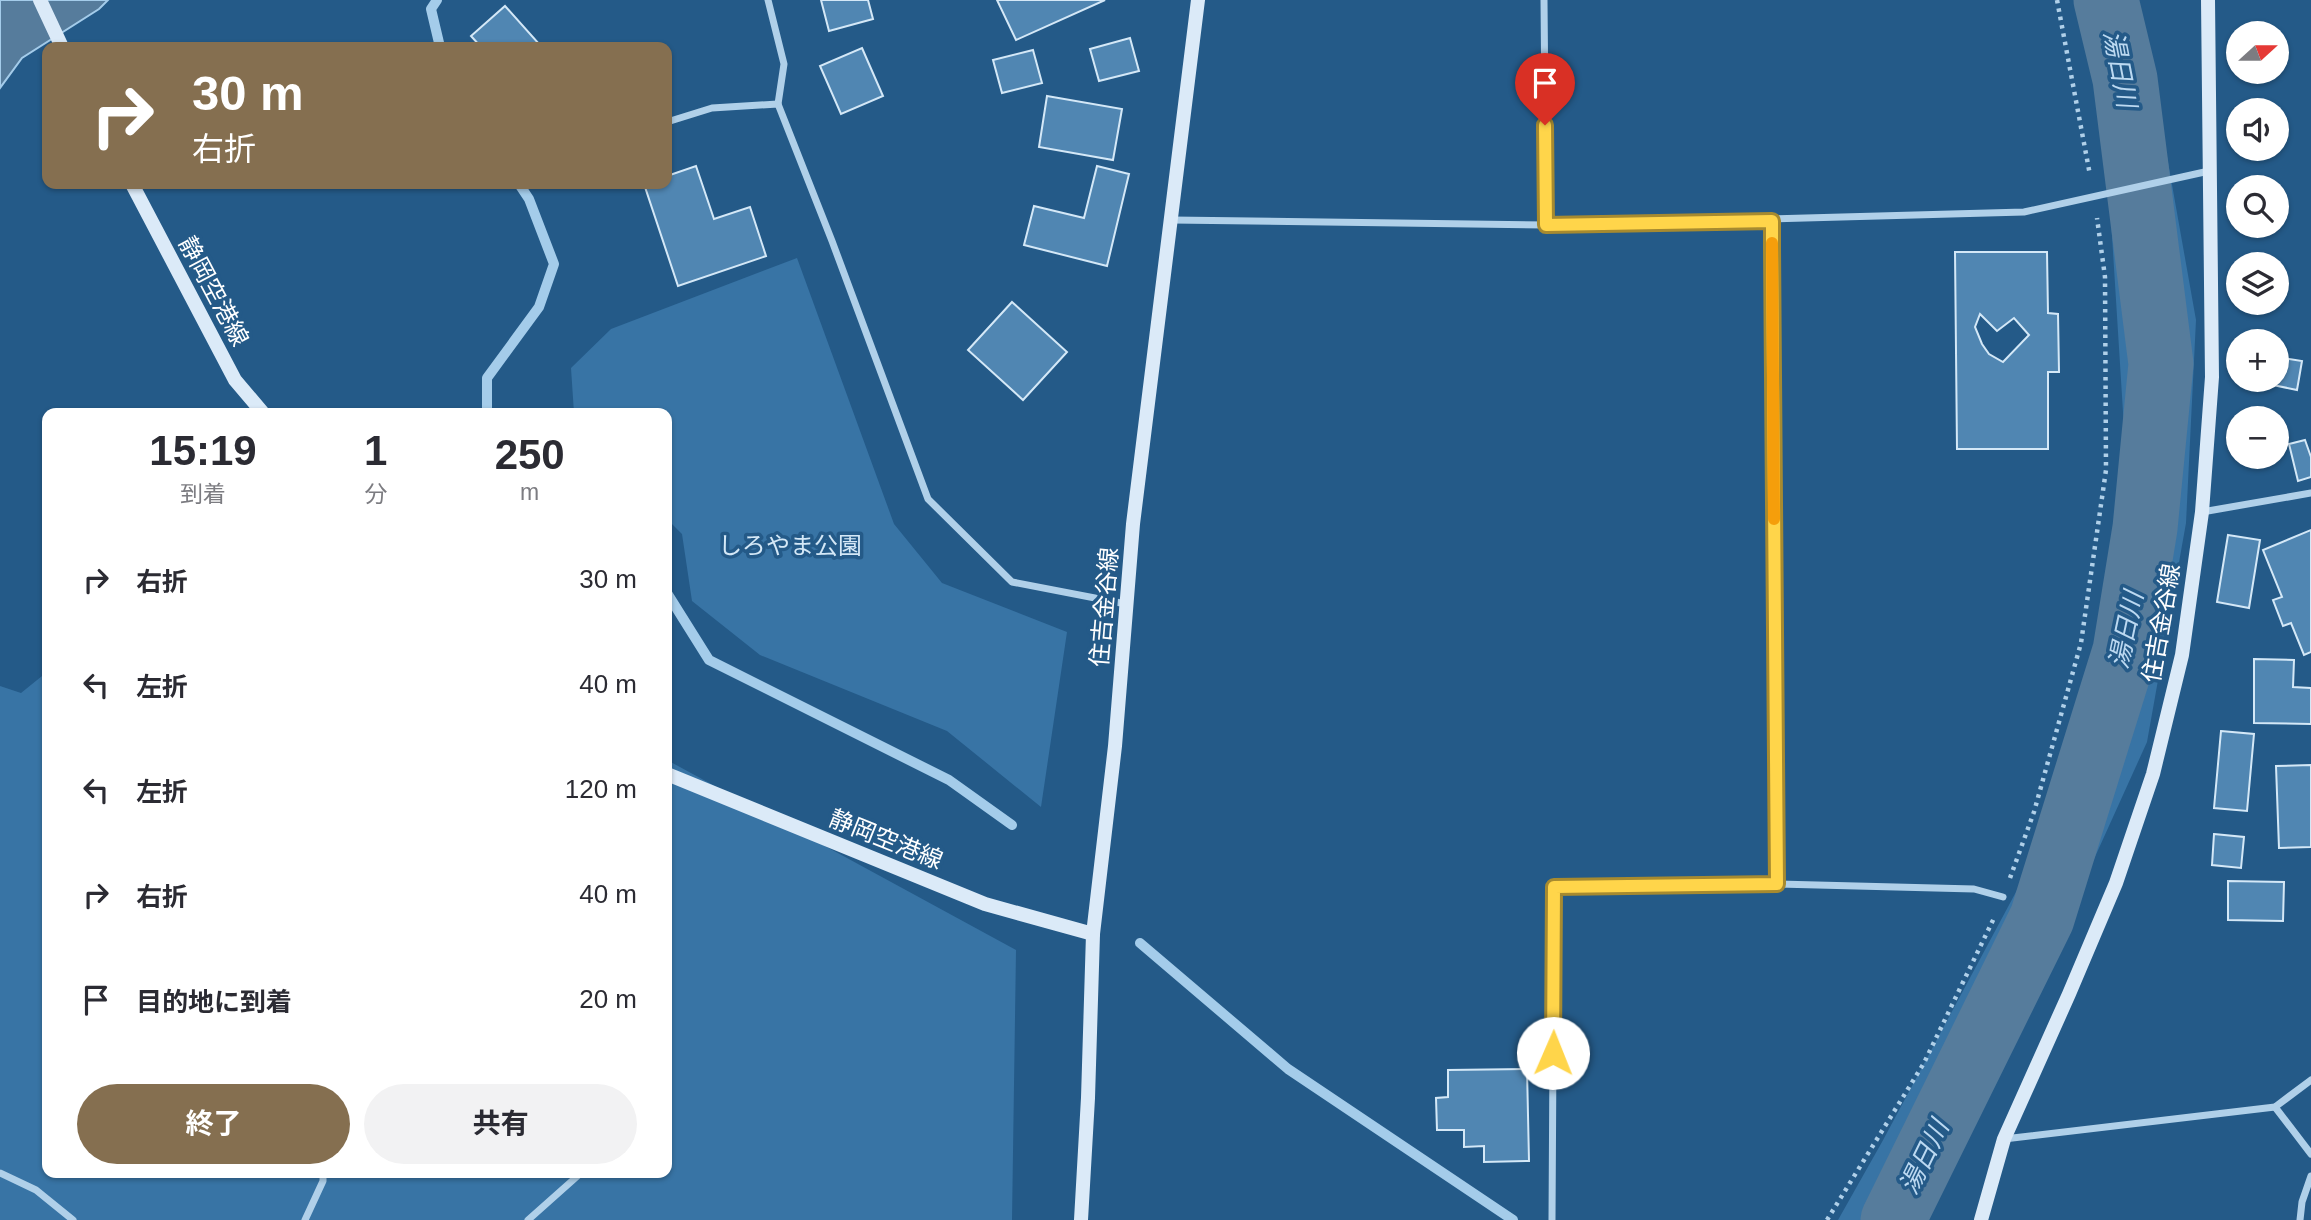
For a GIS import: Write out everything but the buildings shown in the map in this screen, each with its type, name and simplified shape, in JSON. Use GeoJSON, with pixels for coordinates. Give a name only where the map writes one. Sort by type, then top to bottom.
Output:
{"type":"FeatureCollection","features":[{"type":"Feature","properties":{"kind":"main road"},"geometry":{"type":"LineString","coordinates":[[40,0],[60,42]]}},
{"type":"Feature","properties":{"kind":"main road","name":"住吉金谷線"},"geometry":{"type":"LineString","coordinates":[[1081,1220],[1093,934],[1115,746],[1133,524],[1198,0]]}},
{"type":"Feature","properties":{"kind":"main road","name":"住吉金谷線"},"geometry":{"type":"LineString","coordinates":[[1981,1220],[2004,1139],[2070,994],[2116,883],[2153,774],[2182,655],[2202,512],[2212,377],[2208,0]]}},
{"type":"Feature","properties":{"kind":"main road","name":"静岡空港線"},"geometry":{"type":"LineString","coordinates":[[135,189],[235,380],[259,408]]}},
{"type":"Feature","properties":{"kind":"main road","name":"静岡空港線"},"geometry":{"type":"LineString","coordinates":[[672,776],[985,904],[1093,934]]}},
{"type":"Feature","properties":{"kind":"street"},"geometry":{"type":"LineString","coordinates":[[768,0],[784,64],[778,104],[928,499],[1012,582],[1127,604]]}},
{"type":"Feature","properties":{"kind":"street"},"geometry":{"type":"LineString","coordinates":[[1544,0],[1546,225]]}},
{"type":"Feature","properties":{"kind":"street"},"geometry":{"type":"LineString","coordinates":[[672,120],[712,108],[778,104]]}},
{"type":"Feature","properties":{"kind":"street"},"geometry":{"type":"LineString","coordinates":[[1172,220],[1546,225],[1772,221],[2024,212],[2105,196],[2210,170]]}},
{"type":"Feature","properties":{"kind":"street"},"geometry":{"type":"LineString","coordinates":[[1772,221],[1777,884]]}},
{"type":"Feature","properties":{"kind":"street"},"geometry":{"type":"LineString","coordinates":[[2202,512],[2311,493]]}},
{"type":"Feature","properties":{"kind":"street"},"geometry":{"type":"LineString","coordinates":[[1552,1220],[1554,887],[1777,884],[1974,889],[2003,897]]}},
{"type":"Feature","properties":{"kind":"street"},"geometry":{"type":"LineString","coordinates":[[2004,1139],[2275,1107],[2311,1080]]}},
{"type":"Feature","properties":{"kind":"street"},"geometry":{"type":"LineString","coordinates":[[2275,1107],[2311,1153]]}},
{"type":"Feature","properties":{"kind":"street"},"geometry":{"type":"LineString","coordinates":[[0,1173],[36,1189],[73,1220]]}},
{"type":"Feature","properties":{"kind":"street"},"geometry":{"type":"LineString","coordinates":[[2301,1220],[2302,1202],[2311,1176]]}},
{"type":"Feature","properties":{"kind":"street"},"geometry":{"type":"LineString","coordinates":[[305,1220],[323,1178]]}},
{"type":"Feature","properties":{"kind":"street"},"geometry":{"type":"LineString","coordinates":[[528,1220],[575,1178]]}},
{"type":"Feature","properties":{"kind":"path"},"geometry":{"type":"LineString","coordinates":[[1827,1220],[1924,1063],[2003,897],[2034,812],[2081,643],[2106,470],[2105,277],[2094,198],[2057,0]]}},
{"type":"Feature","properties":{"kind":"green space"},"geometry":{"type":"Polygon","coordinates":[[[2079,0],[2131,0],[2157,100],[2196,320],[2186,523],[2147,742],[2032,996],[1906,1220],[1838,1220],[2024,877],[2096,671],[2127,476],[2107,156],[2079,0]]]}},
{"type":"Feature","properties":{"kind":"green space","name":"しろやま公園"},"geometry":{"type":"Polygon","coordinates":[[[797,258],[894,524],[942,583],[1067,632],[1041,807],[947,731],[760,655],[692,601],[682,534],[672,524],[672,408],[574,408],[571,368],[611,329],[797,258]]]}},
{"type":"Feature","properties":{"kind":"green space"},"geometry":{"type":"Polygon","coordinates":[[[42,676],[42,1178],[672,1178],[672,763],[1016,950],[1012,1220],[0,1220],[0,686],[21,693],[42,676]]]}},
{"type":"Feature","properties":{"kind":"shaded area"},"geometry":{"type":"Polygon","coordinates":[[[0,0],[108,0],[99,9],[47,42],[42,42],[42,45],[22,58],[0,88],[0,0]]]}},
{"type":"Feature","properties":{"kind":"waterway"},"geometry":{"type":"LineString","coordinates":[[437,0],[431,9],[439,42]]}},
{"type":"Feature","properties":{"kind":"waterway","name":"湯日川"},"geometry":{"type":"LineString","coordinates":[[1893,1220],[2042,918],[2125,651],[2145,528],[2161,364],[2125,79],[2106,0]]}},
{"type":"Feature","properties":{"kind":"waterway"},"geometry":{"type":"LineString","coordinates":[[487,408],[487,378],[539,307],[554,264],[529,199],[522,189]]}},
{"type":"Feature","properties":{"kind":"waterway"},"geometry":{"type":"LineString","coordinates":[[672,601],[709,660],[949,780],[1012,825]]}},
{"type":"Feature","properties":{"kind":"waterway"},"geometry":{"type":"LineString","coordinates":[[1140,943],[1288,1069],[1513,1220]]}},
{"type":"Feature","properties":{"kind":"slow traffic"},"geometry":{"type":"LineString","coordinates":[[1772,243],[1774,519]]}},
{"type":"Feature","properties":{"kind":"route"},"geometry":{"type":"LineString","coordinates":[[1545,125],[1546,225],[1772,221],[1777,884],[1554,887],[1553,1053]]}}]}
